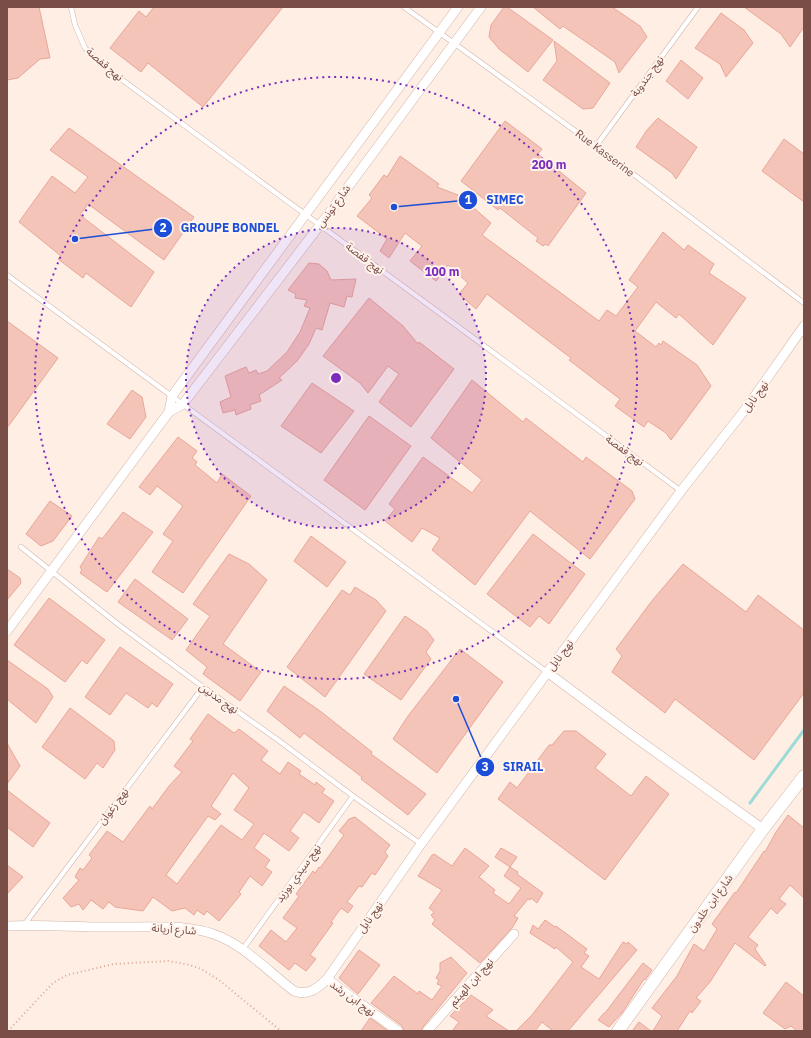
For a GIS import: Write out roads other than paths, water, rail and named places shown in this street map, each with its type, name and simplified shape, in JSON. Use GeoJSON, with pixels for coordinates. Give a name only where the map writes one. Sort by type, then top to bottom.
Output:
{"type":"FeatureCollection","features":[{"type":"Feature","properties":{"kind":"street","name":"شارع تونس"},"geometry":{"type":"LineString","coordinates":[[172,396],[458,7]]}},
{"type":"Feature","properties":{"kind":"street","name":"شارع تونس"},"geometry":{"type":"LineString","coordinates":[[183,404],[320,225],[481,7]]}},
{"type":"Feature","properties":{"kind":"street","name":"نهج نابل"},"geometry":{"type":"LineString","coordinates":[[324,982],[421,844],[511,724],[547,672],[681,491],[747,407],[804,326]]}},
{"type":"Feature","properties":{"kind":"street"},"geometry":{"type":"LineString","coordinates":[[169,412],[172,396]]}},
{"type":"Feature","properties":{"kind":"street"},"geometry":{"type":"LineString","coordinates":[[7,631],[169,412],[183,404]]}},
{"type":"Feature","properties":{"kind":"street"},"geometry":{"type":"LineString","coordinates":[[547,672],[763,829]]}},
{"type":"Feature","properties":{"kind":"street","name":"شارع ابن خلدون"},"geometry":{"type":"LineString","coordinates":[[618,1031],[763,829],[804,776]]}},
{"type":"Feature","properties":{"kind":"street","name":"شارع أريانة"},"geometry":{"type":"LineString","coordinates":[[7,926],[178,927],[205,931],[221,937],[243,949],[294,991],[299,993],[307,993],[315,990],[324,982]]}},
{"type":"Feature","properties":{"kind":"street","name":"نهج ابن الهيثم"},"geometry":{"type":"LineString","coordinates":[[427,1031],[514,934]]}},
{"type":"Feature","properties":{"kind":"street","name":"نهج ابن رشد"},"geometry":{"type":"LineString","coordinates":[[324,982],[398,1031]]}},
{"type":"Feature","properties":{"kind":"lane","name":"نهج قفصة"},"geometry":{"type":"LineString","coordinates":[[71,7],[75,25],[85,48],[102,65],[306,213],[320,225],[681,491]]}},
{"type":"Feature","properties":{"kind":"lane","name":"Rue Kasserine"},"geometry":{"type":"LineString","coordinates":[[404,7],[596,146],[804,303]]}},
{"type":"Feature","properties":{"kind":"lane","name":"نهج جندوبة"},"geometry":{"type":"LineString","coordinates":[[596,146],[698,7]]}},
{"type":"Feature","properties":{"kind":"lane"},"geometry":{"type":"LineString","coordinates":[[7,275],[547,672]]}},
{"type":"Feature","properties":{"kind":"lane","name":"نهج مدنين"},"geometry":{"type":"LineString","coordinates":[[21,547],[119,625],[421,844]]}},
{"type":"Feature","properties":{"kind":"lane","name":"نهج زغوان"},"geometry":{"type":"LineString","coordinates":[[24,925],[203,687]]}},
{"type":"Feature","properties":{"kind":"lane","name":"نهج سيدي بوزيد"},"geometry":{"type":"LineString","coordinates":[[243,949],[353,796]]}},
{"type":"Feature","properties":{"kind":"waterway"},"geometry":{"type":"LineString","coordinates":[[750,803],[804,730]]}},
{"type":"Feature","properties":{"kind":"place","name":"SIMEC"},"geometry":{"type":"Point","coordinates":[394,207]}},
{"type":"Feature","properties":{"kind":"place","name":"GROUPE BONDEL"},"geometry":{"type":"Point","coordinates":[75,239]}},
{"type":"Feature","properties":{"kind":"place","name":"SIRAIL"},"geometry":{"type":"Point","coordinates":[456,699]}}]}
